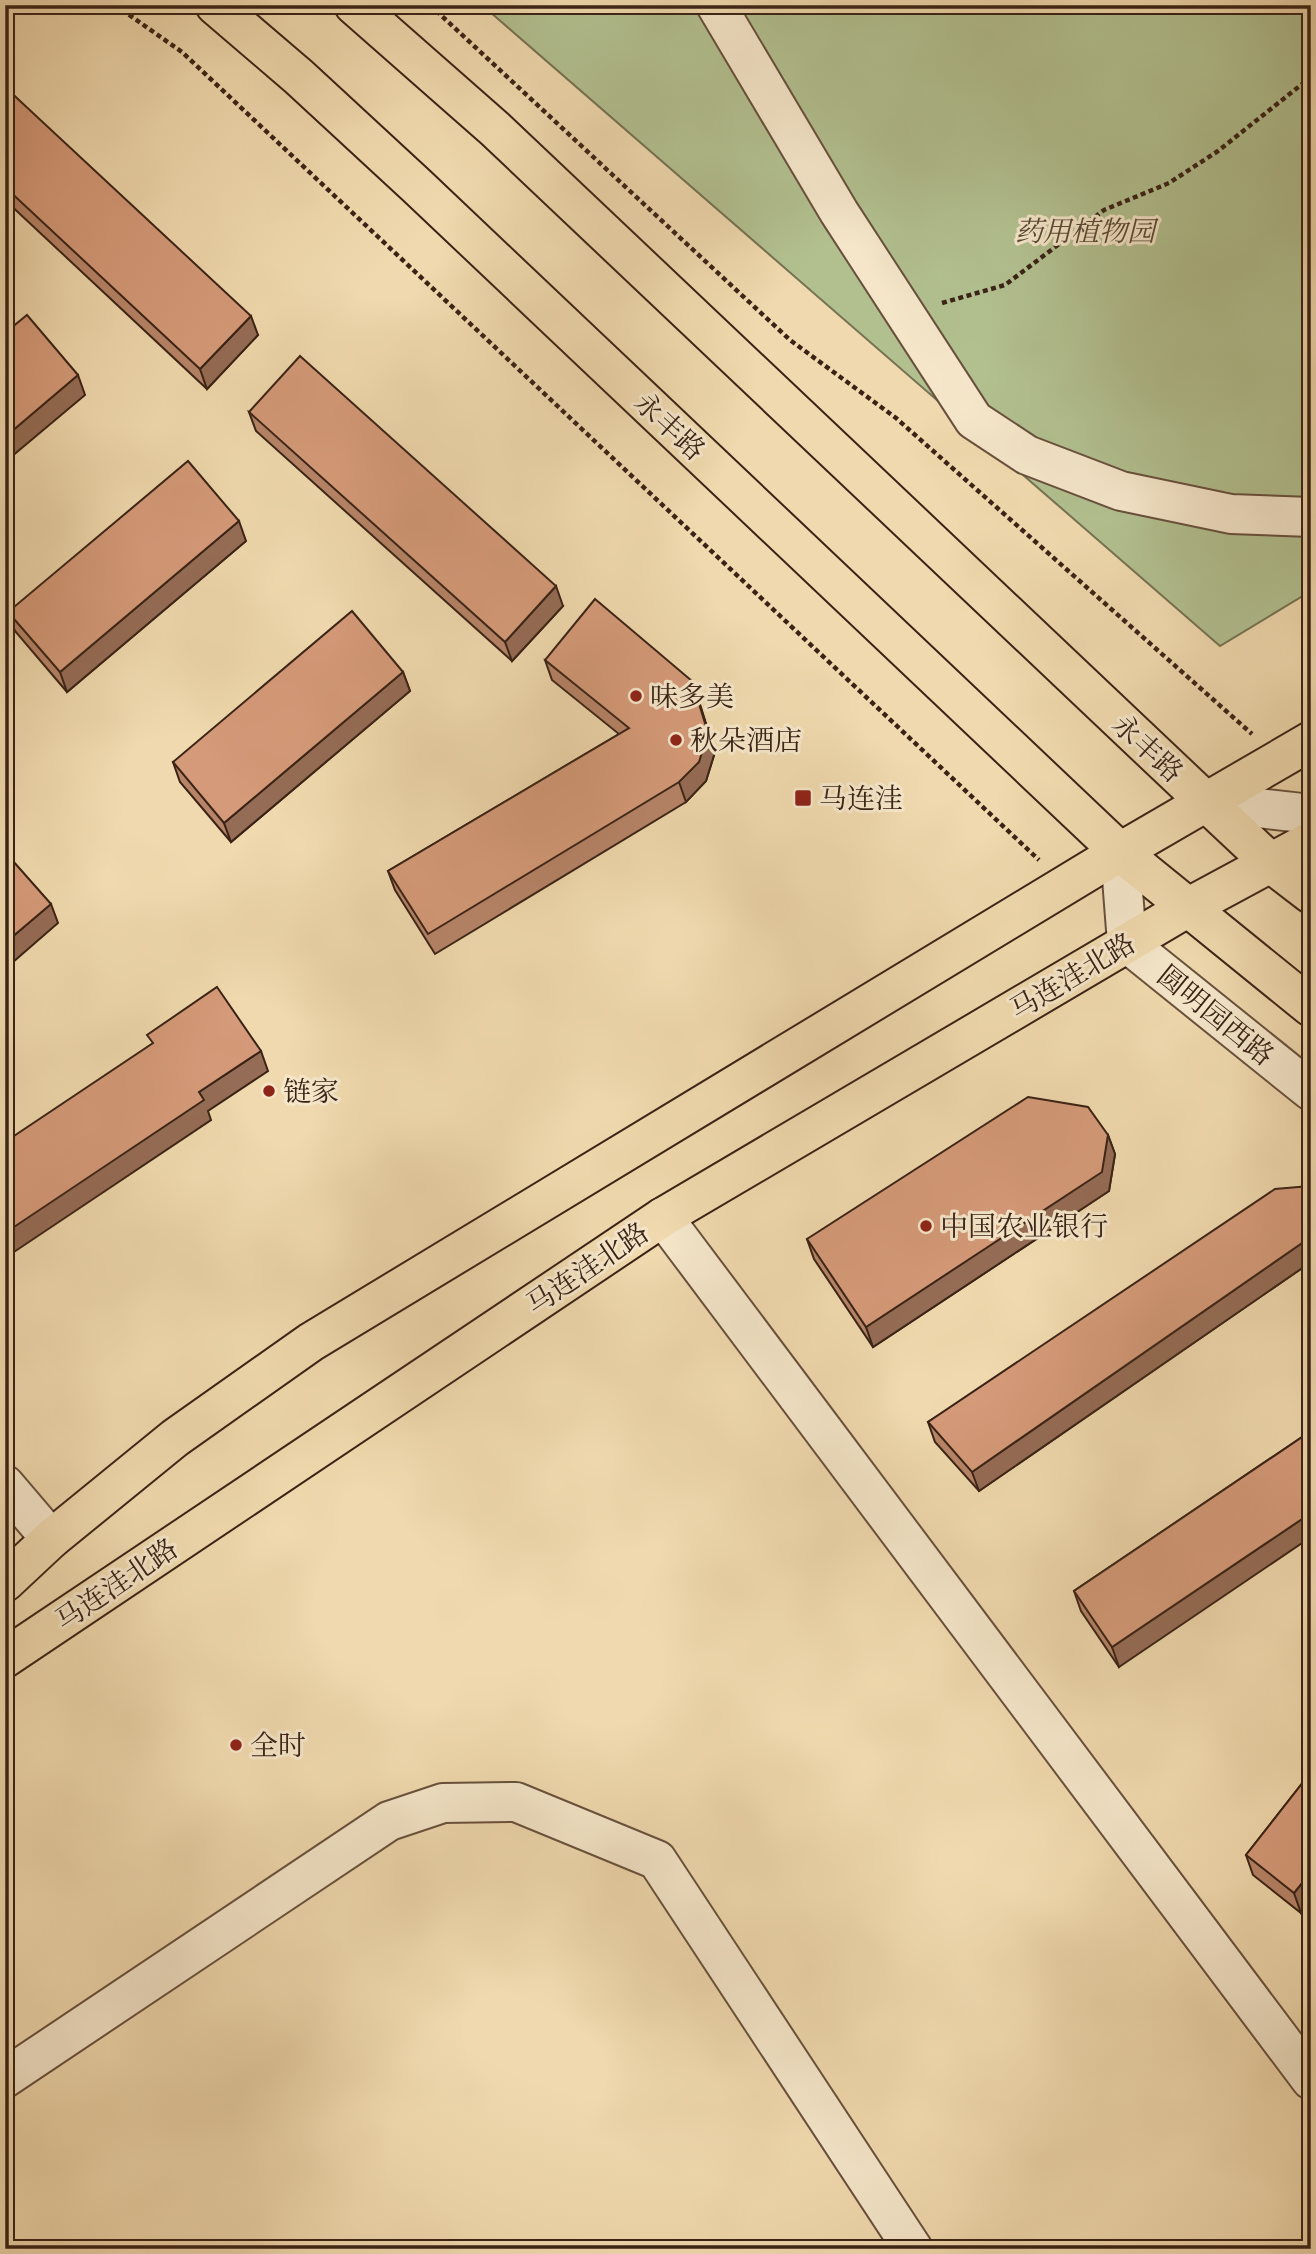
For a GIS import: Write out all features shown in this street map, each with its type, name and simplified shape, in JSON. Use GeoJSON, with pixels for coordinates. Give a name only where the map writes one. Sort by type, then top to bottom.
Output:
{"type":"FeatureCollection","features":[{"type":"Feature","properties":{"kind":"main road","name":"永丰路"},"geometry":{"type":"LineString","coordinates":[[215,5],[299,77],[417,186],[1120,852],[1187,908]]}},
{"type":"Feature","properties":{"kind":"main road","name":"永丰路"},"geometry":{"type":"LineString","coordinates":[[354,5],[495,130],[1272,864]]}},
{"type":"Feature","properties":{"kind":"main road"},"geometry":{"type":"LineString","coordinates":[[5,1582],[51,1539],[176,1438],[311,1342],[1120,852],[1295,750]]}},
{"type":"Feature","properties":{"kind":"main road"},"geometry":{"type":"LineString","coordinates":[[1311,841],[1272,864],[1311,894]]}},
{"type":"Feature","properties":{"kind":"main road","name":"马连洼北路"},"geometry":{"type":"LineString","coordinates":[[5,1658],[663,1217],[1187,908],[1272,864]]}},
{"type":"Feature","properties":{"kind":"main road"},"geometry":{"type":"LineString","coordinates":[[1187,908],[1311,1007]]}},
{"type":"Feature","properties":{"kind":"street"},"geometry":{"type":"LineString","coordinates":[[716,5],[769,100],[906,318],[974,420],[1027,454],[1121,491],[1231,513],[1311,517]]}},
{"type":"Feature","properties":{"kind":"street"},"geometry":{"type":"LineString","coordinates":[[1206,802],[1311,814]]}},
{"type":"Feature","properties":{"kind":"street"},"geometry":{"type":"LineString","coordinates":[[1120,852],[1128,943]]}},
{"type":"Feature","properties":{"kind":"street","name":"圆明园西路"},"geometry":{"type":"LineString","coordinates":[[1128,943],[1311,1091]]}},
{"type":"Feature","properties":{"kind":"street"},"geometry":{"type":"LineString","coordinates":[[663,1217],[1311,2080]]}},
{"type":"Feature","properties":{"kind":"street"},"geometry":{"type":"LineString","coordinates":[[5,1485],[51,1539]]}},
{"type":"Feature","properties":{"kind":"street"},"geometry":{"type":"LineString","coordinates":[[5,2078],[388,1821],[443,1803],[516,1802],[657,1860],[914,2249]]}},
{"type":"Feature","properties":{"kind":"path"},"geometry":{"type":"LineString","coordinates":[[115,5],[182,52],[1066,885]]}},
{"type":"Feature","properties":{"kind":"path"},"geometry":{"type":"LineString","coordinates":[[430,5],[790,340],[896,418],[1295,750]]}},
{"type":"Feature","properties":{"kind":"path"},"geometry":{"type":"LineString","coordinates":[[906,318],[954,298],[1005,285],[1104,210],[1169,183],[1218,151],[1311,76]]}},
{"type":"Feature","properties":{"kind":"green space","name":"药用植物园"},"geometry":{"type":"Polygon","coordinates":[[[482,5],[1311,5],[1311,591],[1220,646],[482,5]]]}},
{"type":"Feature","properties":{"kind":"building"},"geometry":{"type":"Polygon","coordinates":[[[5,87],[251,316],[200,369],[5,187],[5,87]]]}},
{"type":"Feature","properties":{"kind":"building"},"geometry":{"type":"Polygon","coordinates":[[[27,315],[78,375],[5,437],[5,333],[27,315]]]}},
{"type":"Feature","properties":{"kind":"building"},"geometry":{"type":"Polygon","coordinates":[[[300,356],[556,586],[505,642],[249,412],[300,356]]]}},
{"type":"Feature","properties":{"kind":"building"},"geometry":{"type":"Polygon","coordinates":[[[188,461],[239,521],[60,672],[8,612],[188,461]]]}},
{"type":"Feature","properties":{"kind":"building"},"geometry":{"type":"Polygon","coordinates":[[[595,599],[692,681],[708,733],[699,762],[679,782],[428,934],[388,871],[629,728],[545,660],[595,599]]]}},
{"type":"Feature","properties":{"kind":"building"},"geometry":{"type":"Polygon","coordinates":[[[352,611],[403,672],[224,823],[173,762],[352,611]]]}},
{"type":"Feature","properties":{"kind":"building"},"geometry":{"type":"Polygon","coordinates":[[[5,852],[51,904],[5,943],[5,852]]]}},
{"type":"Feature","properties":{"kind":"building"},"geometry":{"type":"Polygon","coordinates":[[[217,987],[261,1051],[199,1092],[204,1100],[5,1233],[5,1142],[153,1043],[147,1035],[217,987]]]}},
{"type":"Feature","properties":{"kind":"building"},"geometry":{"type":"Polygon","coordinates":[[[1028,1097],[1088,1107],[1108,1135],[1102,1172],[866,1327],[807,1239],[1028,1097]]]}},
{"type":"Feature","properties":{"kind":"building"},"geometry":{"type":"Polygon","coordinates":[[[1311,1186],[1311,1246],[1305,1241],[972,1472],[928,1422],[1275,1189],[1311,1186]]]}},
{"type":"Feature","properties":{"kind":"building"},"geometry":{"type":"Polygon","coordinates":[[[1311,1431],[1311,1513],[1112,1647],[1074,1591],[1311,1431]]]}},
{"type":"Feature","properties":{"kind":"building"},"geometry":{"type":"Polygon","coordinates":[[[1311,1772],[1311,1872],[1294,1893],[1246,1855],[1311,1772]]]}},
{"type":"Feature","properties":{"kind":"place","name":"味多美"},"geometry":{"type":"Point","coordinates":[636,696]}},
{"type":"Feature","properties":{"kind":"place","name":"秋朵酒店"},"geometry":{"type":"Point","coordinates":[676,740]}},
{"type":"Feature","properties":{"kind":"place","name":"马连洼"},"geometry":{"type":"Point","coordinates":[803,798]}},
{"type":"Feature","properties":{"kind":"place","name":"链家"},"geometry":{"type":"Point","coordinates":[269,1091]}},
{"type":"Feature","properties":{"kind":"place","name":"中国农业银行"},"geometry":{"type":"Point","coordinates":[926,1226]}},
{"type":"Feature","properties":{"kind":"place","name":"全时"},"geometry":{"type":"Point","coordinates":[236,1745]}}]}
